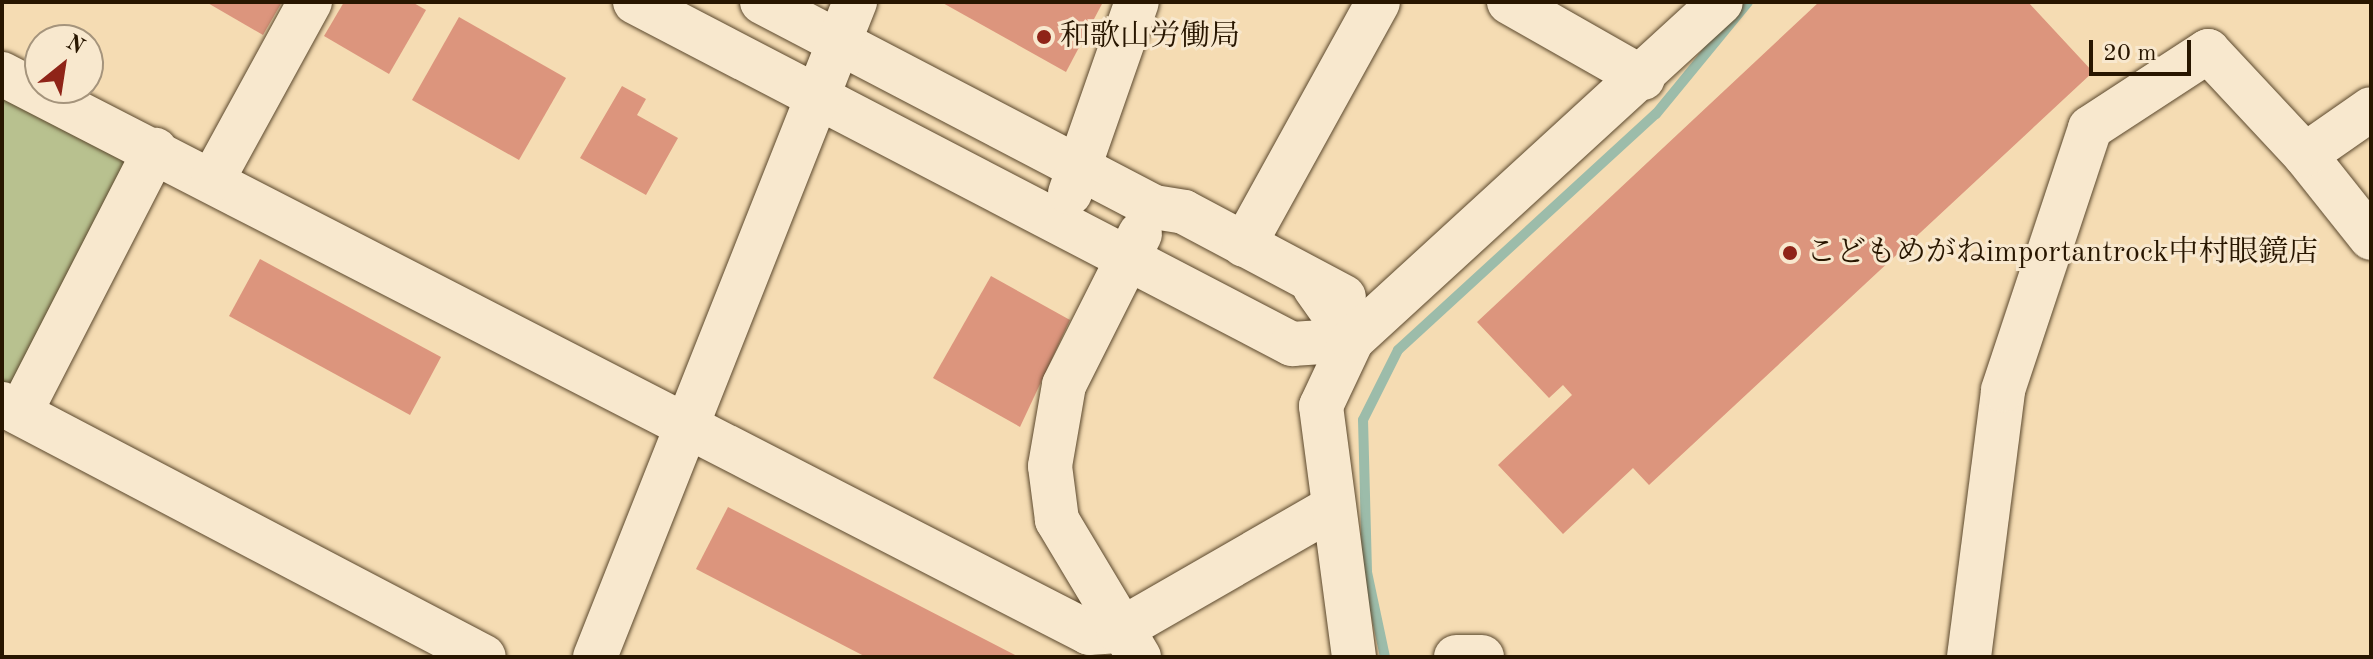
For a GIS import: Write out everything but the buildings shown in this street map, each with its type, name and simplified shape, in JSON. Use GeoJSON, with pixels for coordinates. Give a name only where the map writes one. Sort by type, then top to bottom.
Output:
{"type":"FeatureCollection","features":[{"type":"Feature","properties":{"kind":"street"},"geometry":{"type":"LineString","coordinates":[[213,179],[310,2]]}},
{"type":"Feature","properties":{"kind":"street"},"geometry":{"type":"LineString","coordinates":[[635,2],[817,95],[1126,261],[1292,344],[1352,340]]}},
{"type":"Feature","properties":{"kind":"street"},"geometry":{"type":"LineString","coordinates":[[762,2],[846,21],[1081,169],[1154,207],[1184,212],[1315,288],[1356,301],[1402,297]]}},
{"type":"Feature","properties":{"kind":"street"},"geometry":{"type":"LineString","coordinates":[[1055,224],[1081,169],[1137,2]]}},
{"type":"Feature","properties":{"kind":"street"},"geometry":{"type":"LineString","coordinates":[[1244,245],[1378,2]]}},
{"type":"Feature","properties":{"kind":"street"},"geometry":{"type":"LineString","coordinates":[[1509,2],[1643,78]]}},
{"type":"Feature","properties":{"kind":"street"},"geometry":{"type":"LineString","coordinates":[[1321,406],[1352,340],[1643,78],[1721,2]]}},
{"type":"Feature","properties":{"kind":"street"},"geometry":{"type":"LineString","coordinates":[[595,657],[846,21]]}},
{"type":"Feature","properties":{"kind":"street"},"geometry":{"type":"LineString","coordinates":[[1969,657],[2003,390],[2090,128],[2208,51],[2305,155],[2371,238]]}},
{"type":"Feature","properties":{"kind":"street"},"geometry":{"type":"LineString","coordinates":[[2,74],[213,179],[687,429],[1089,633],[1129,644],[1330,509]]}},
{"type":"Feature","properties":{"kind":"street"},"geometry":{"type":"LineString","coordinates":[[2305,155],[2371,109]]}},
{"type":"Feature","properties":{"kind":"street"},"geometry":{"type":"LineString","coordinates":[[155,150],[11,408],[484,657]]}},
{"type":"Feature","properties":{"kind":"street"},"geometry":{"type":"LineString","coordinates":[[1129,644],[1057,520],[1050,466],[1064,385],[1154,207]]}},
{"type":"Feature","properties":{"kind":"street"},"geometry":{"type":"LineString","coordinates":[[1315,288],[1352,340]]}},
{"type":"Feature","properties":{"kind":"street"},"geometry":{"type":"LineString","coordinates":[[1292,344],[1321,406],[1330,509],[1354,657]]}},
{"type":"Feature","properties":{"kind":"street"},"geometry":{"type":"LineString","coordinates":[[1456,657],[1482,657]]}},
{"type":"Feature","properties":{"kind":"green space"},"geometry":{"type":"Polygon","coordinates":[[[2,92],[139,154],[15,398],[2,391],[2,92]]]}},
{"type":"Feature","properties":{"kind":"waterway"},"geometry":{"type":"LineString","coordinates":[[1385,657],[1367,572],[1363,420],[1398,350],[1656,114],[1748,2]]}},
{"type":"Feature","properties":{"kind":"place","name":"和歌山労働局"},"geometry":{"type":"Point","coordinates":[1044,37]}},
{"type":"Feature","properties":{"kind":"place","name":"こどもめがねimportantrock中村眼鏡店"},"geometry":{"type":"Point","coordinates":[1790,253]}}]}
